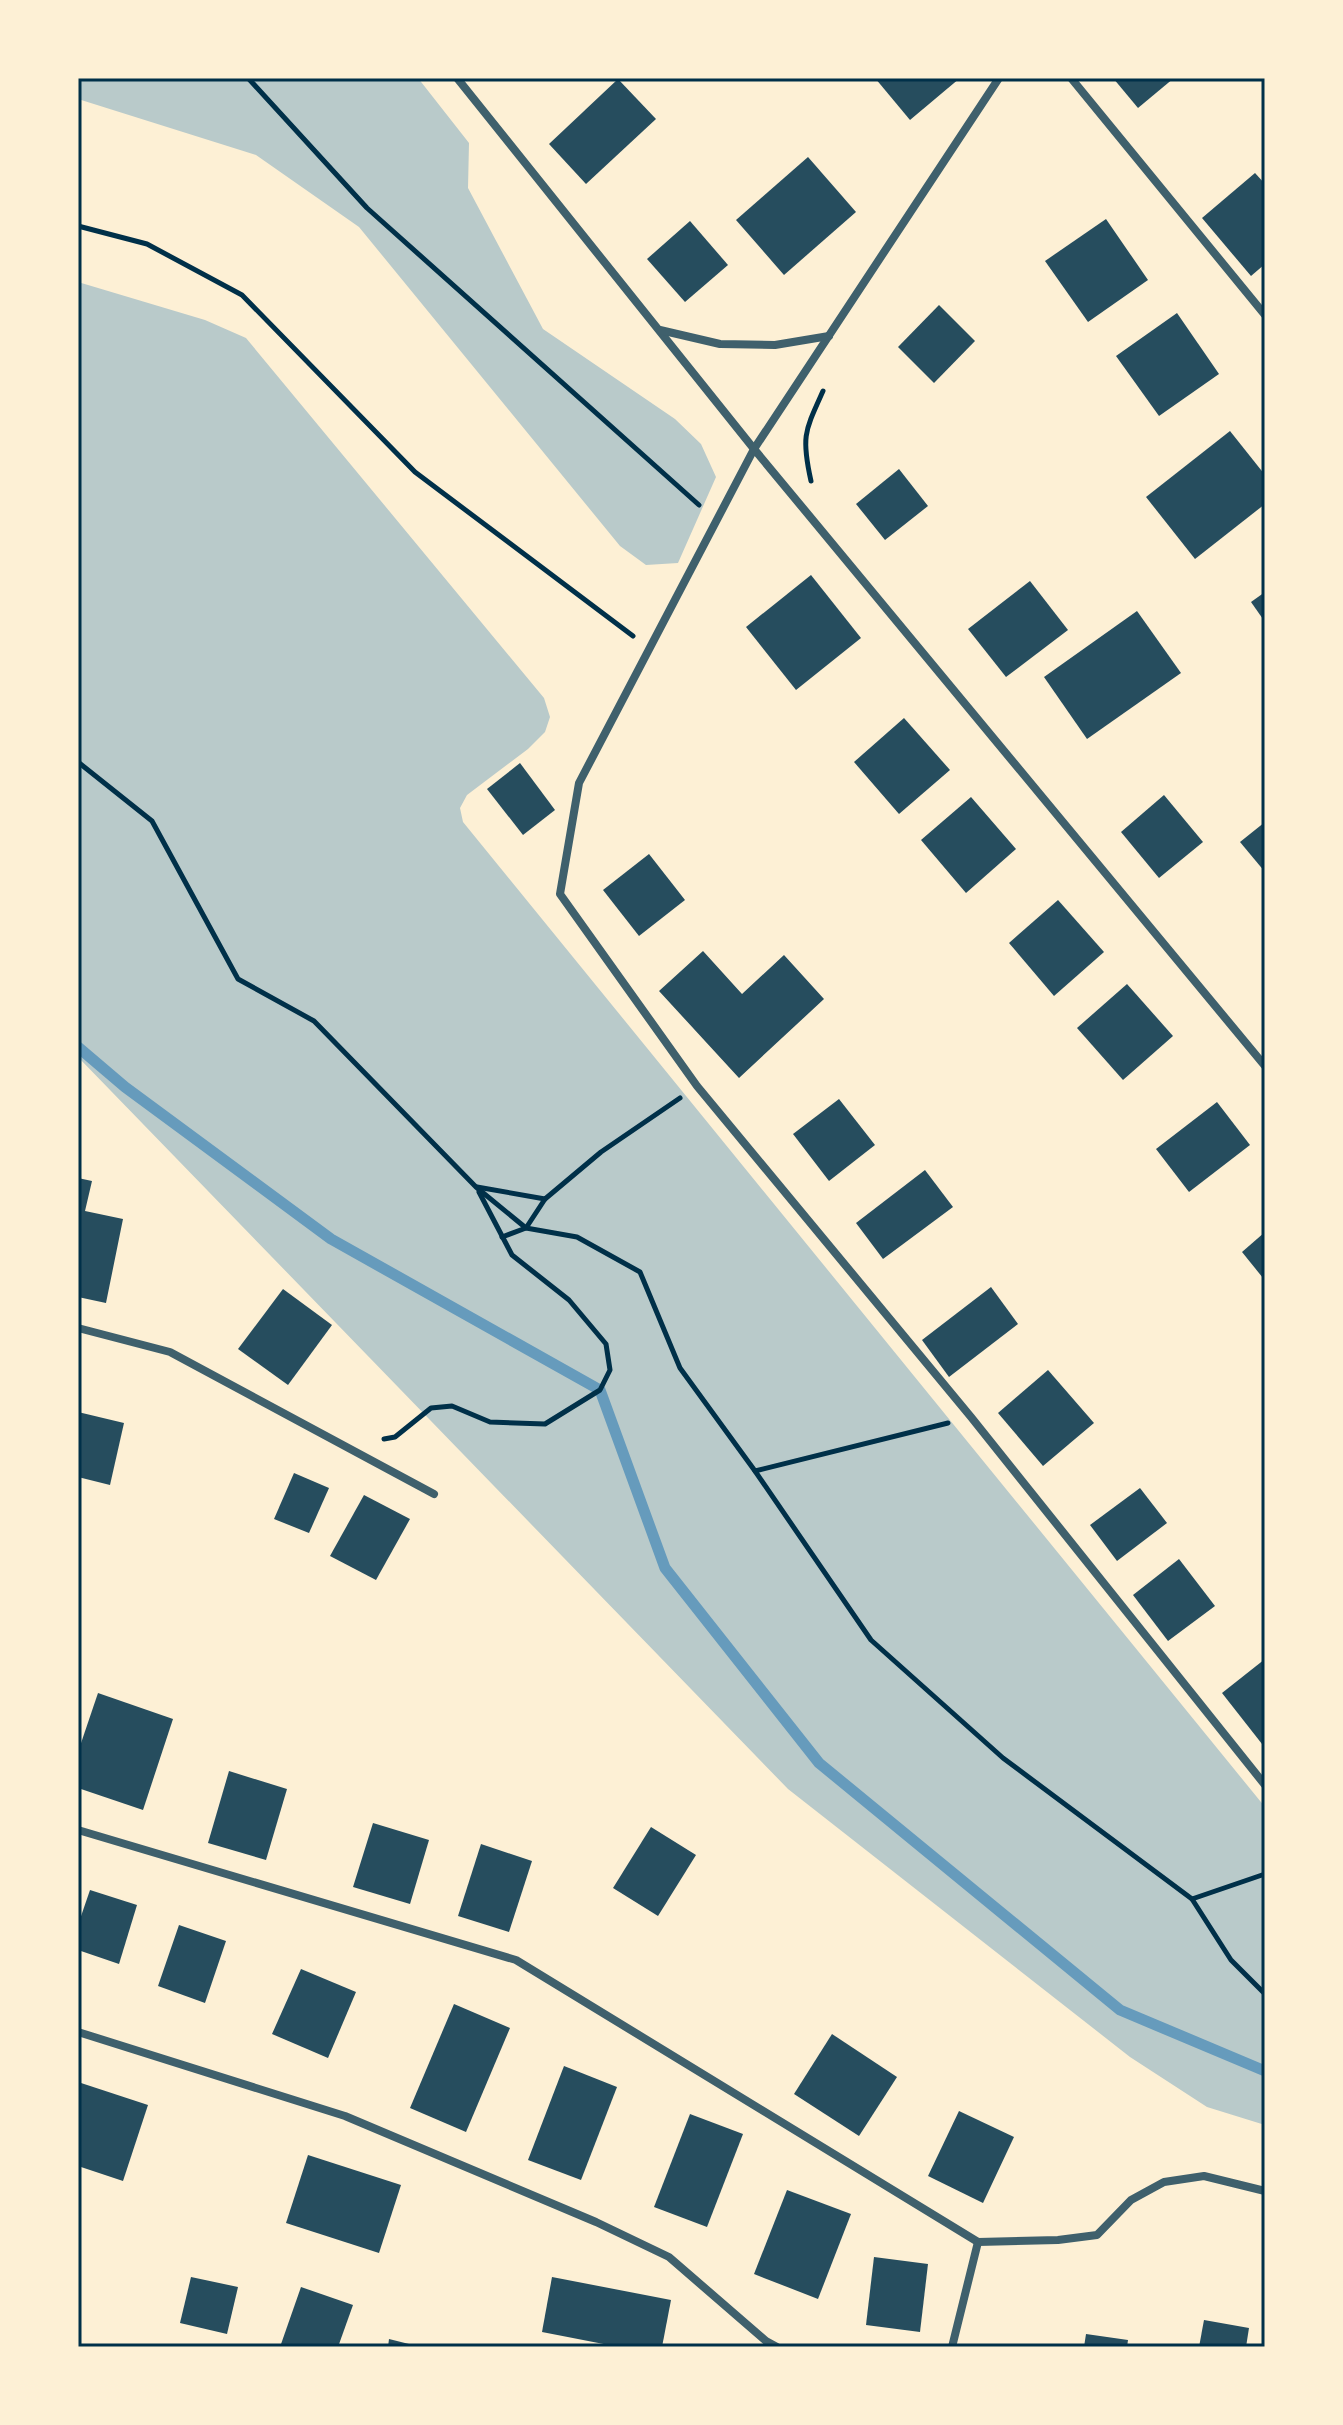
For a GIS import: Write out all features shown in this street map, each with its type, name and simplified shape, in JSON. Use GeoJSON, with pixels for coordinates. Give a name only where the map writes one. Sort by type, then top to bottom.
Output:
{"type":"FeatureCollection","features":[{"type":"Feature","properties":{"kind":"street"},"geometry":{"type":"LineString","coordinates":[[457,78],[754,449],[1265,1066]]}},
{"type":"Feature","properties":{"kind":"street"},"geometry":{"type":"LineString","coordinates":[[999,78],[754,449],[579,783],[560,894],[697,1086],[971,1417],[1265,1785]]}},
{"type":"Feature","properties":{"kind":"street"},"geometry":{"type":"LineString","coordinates":[[1071,78],[1265,315]]}},
{"type":"Feature","properties":{"kind":"street"},"geometry":{"type":"LineString","coordinates":[[659,330],[720,344],[775,345],[829,336]]}},
{"type":"Feature","properties":{"kind":"street"},"geometry":{"type":"LineString","coordinates":[[78,1328],[170,1352],[434,1494]]}},
{"type":"Feature","properties":{"kind":"street"},"geometry":{"type":"LineString","coordinates":[[78,1830],[516,1960],[978,2242],[1058,2240],[1097,2235],[1131,2200],[1164,2182],[1204,2176],[1265,2191]]}},
{"type":"Feature","properties":{"kind":"street"},"geometry":{"type":"LineString","coordinates":[[78,2032],[345,2116],[596,2222],[669,2257],[766,2341],[777,2347]]}},
{"type":"Feature","properties":{"kind":"street"},"geometry":{"type":"LineString","coordinates":[[952,2347],[978,2242]]}},
{"type":"Feature","properties":{"kind":"path"},"geometry":{"type":"LineString","coordinates":[[248,78],[367,208],[717,521]]}},
{"type":"Feature","properties":{"kind":"path"},"geometry":{"type":"LineString","coordinates":[[78,226],[147,244],[242,295],[415,472],[649,647]]}},
{"type":"Feature","properties":{"kind":"path"},"geometry":{"type":"LineString","coordinates":[[807,512],[811,481],[804,450],[807,428],[827,382]]}},
{"type":"Feature","properties":{"kind":"path"},"geometry":{"type":"LineString","coordinates":[[78,762],[152,821],[238,979],[314,1021],[476,1187],[526,1228],[577,1237],[640,1272],[680,1368],[871,1640],[1003,1758],[1192,1899],[1231,1960],[1265,1994]]}},
{"type":"Feature","properties":{"kind":"path"},"geometry":{"type":"LineString","coordinates":[[502,1237],[526,1228],[545,1199],[601,1152],[697,1086]]}},
{"type":"Feature","properties":{"kind":"path"},"geometry":{"type":"LineString","coordinates":[[476,1187],[545,1199]]}},
{"type":"Feature","properties":{"kind":"path"},"geometry":{"type":"LineString","coordinates":[[344,1445],[395,1437],[431,1408],[452,1406],[490,1422],[545,1424],[600,1390],[610,1370],[606,1344],[569,1300],[512,1255],[476,1187]]}},
{"type":"Feature","properties":{"kind":"path"},"geometry":{"type":"LineString","coordinates":[[755,1471],[971,1417]]}},
{"type":"Feature","properties":{"kind":"path"},"geometry":{"type":"LineString","coordinates":[[1192,1899],[1265,1874]]}},
{"type":"Feature","properties":{"kind":"shaded area"},"geometry":{"type":"Polygon","coordinates":[[[78,78],[418,78],[469,143],[468,188],[543,329],[675,419],[701,444],[716,477],[678,563],[646,565],[620,546],[359,227],[256,155],[78,99],[78,78]]]}},
{"type":"Feature","properties":{"kind":"shaded area"},"geometry":{"type":"Polygon","coordinates":[[[78,282],[205,320],[246,338],[544,698],[550,717],[545,732],[528,749],[467,795],[460,808],[463,822],[1265,1807],[1265,2125],[1207,2107],[1130,2057],[788,1789],[78,1057],[78,282]]]}},
{"type":"Feature","properties":{"kind":"building"},"geometry":{"type":"Polygon","coordinates":[[[875,78],[960,78],[910,120],[875,78]]]}},
{"type":"Feature","properties":{"kind":"building"},"geometry":{"type":"Polygon","coordinates":[[[1113,78],[1174,78],[1138,108],[1113,78]]]}},
{"type":"Feature","properties":{"kind":"building"},"geometry":{"type":"Polygon","coordinates":[[[618,79],[656,119],[586,184],[549,144],[618,79]]]}},
{"type":"Feature","properties":{"kind":"building"},"geometry":{"type":"Polygon","coordinates":[[[808,157],[856,212],[784,275],[736,220],[808,157]]]}},
{"type":"Feature","properties":{"kind":"building"},"geometry":{"type":"Polygon","coordinates":[[[1255,173],[1265,184],[1265,264],[1251,276],[1202,218],[1255,173]]]}},
{"type":"Feature","properties":{"kind":"building"},"geometry":{"type":"Polygon","coordinates":[[[1106,219],[1148,280],[1088,322],[1045,261],[1106,219]]]}},
{"type":"Feature","properties":{"kind":"building"},"geometry":{"type":"Polygon","coordinates":[[[690,221],[728,265],[685,302],[647,259],[690,221]]]}},
{"type":"Feature","properties":{"kind":"building"},"geometry":{"type":"Polygon","coordinates":[[[939,305],[975,341],[934,383],[898,347],[939,305]]]}},
{"type":"Feature","properties":{"kind":"building"},"geometry":{"type":"Polygon","coordinates":[[[1177,313],[1219,374],[1159,416],[1116,356],[1177,313]]]}},
{"type":"Feature","properties":{"kind":"building"},"geometry":{"type":"Polygon","coordinates":[[[1230,431],[1265,475],[1265,504],[1195,559],[1146,497],[1230,431]]]}},
{"type":"Feature","properties":{"kind":"building"},"geometry":{"type":"Polygon","coordinates":[[[899,469],[928,506],[885,540],[856,504],[899,469]]]}},
{"type":"Feature","properties":{"kind":"building"},"geometry":{"type":"Polygon","coordinates":[[[811,575],[861,638],[796,690],[746,627],[811,575]]]}},
{"type":"Feature","properties":{"kind":"building"},"geometry":{"type":"Polygon","coordinates":[[[1030,581],[1068,630],[1006,677],[968,629],[1030,581]]]}},
{"type":"Feature","properties":{"kind":"building"},"geometry":{"type":"Polygon","coordinates":[[[1265,592],[1265,622],[1251,602],[1265,592]]]}},
{"type":"Feature","properties":{"kind":"building"},"geometry":{"type":"Polygon","coordinates":[[[1137,611],[1181,673],[1087,739],[1044,677],[1137,611]]]}},
{"type":"Feature","properties":{"kind":"building"},"geometry":{"type":"Polygon","coordinates":[[[904,718],[950,770],[899,814],[854,762],[904,718]]]}},
{"type":"Feature","properties":{"kind":"building"},"geometry":{"type":"Polygon","coordinates":[[[520,763],[555,810],[523,835],[487,789],[520,763]]]}},
{"type":"Feature","properties":{"kind":"building"},"geometry":{"type":"Polygon","coordinates":[[[1164,795],[1203,842],[1159,878],[1121,832],[1164,795]]]}},
{"type":"Feature","properties":{"kind":"building"},"geometry":{"type":"Polygon","coordinates":[[[971,797],[1016,849],[966,893],[921,840],[971,797]]]}},
{"type":"Feature","properties":{"kind":"building"},"geometry":{"type":"Polygon","coordinates":[[[1265,822],[1265,872],[1240,842],[1265,822]]]}},
{"type":"Feature","properties":{"kind":"building"},"geometry":{"type":"Polygon","coordinates":[[[649,854],[685,900],[639,936],[603,890],[649,854]]]}},
{"type":"Feature","properties":{"kind":"building"},"geometry":{"type":"Polygon","coordinates":[[[1058,900],[1104,952],[1054,996],[1009,943],[1058,900]]]}},
{"type":"Feature","properties":{"kind":"building"},"geometry":{"type":"Polygon","coordinates":[[[703,951],[742,994],[784,955],[824,999],[739,1078],[659,991],[703,951]]]}},
{"type":"Feature","properties":{"kind":"building"},"geometry":{"type":"Polygon","coordinates":[[[1127,984],[1173,1036],[1123,1080],[1077,1028],[1127,984]]]}},
{"type":"Feature","properties":{"kind":"building"},"geometry":{"type":"Polygon","coordinates":[[[839,1099],[875,1145],[829,1181],[793,1134],[839,1099]]]}},
{"type":"Feature","properties":{"kind":"building"},"geometry":{"type":"Polygon","coordinates":[[[1217,1102],[1250,1145],[1189,1192],[1156,1149],[1217,1102]]]}},
{"type":"Feature","properties":{"kind":"building"},"geometry":{"type":"Polygon","coordinates":[[[925,1170],[953,1207],[883,1259],[856,1223],[925,1170]]]}},
{"type":"Feature","properties":{"kind":"building"},"geometry":{"type":"Polygon","coordinates":[[[78,1178],[92,1181],[85,1211],[123,1219],[106,1303],[78,1297],[78,1178]]]}},
{"type":"Feature","properties":{"kind":"building"},"geometry":{"type":"Polygon","coordinates":[[[1265,1232],[1265,1276],[1263,1278],[1242,1252],[1265,1232]]]}},
{"type":"Feature","properties":{"kind":"building"},"geometry":{"type":"Polygon","coordinates":[[[991,1287],[1018,1324],[949,1377],[922,1340],[991,1287]]]}},
{"type":"Feature","properties":{"kind":"building"},"geometry":{"type":"Polygon","coordinates":[[[283,1289],[332,1325],[288,1385],[238,1349],[283,1289]]]}},
{"type":"Feature","properties":{"kind":"building"},"geometry":{"type":"Polygon","coordinates":[[[1048,1370],[1094,1423],[1043,1466],[998,1413],[1048,1370]]]}},
{"type":"Feature","properties":{"kind":"building"},"geometry":{"type":"Polygon","coordinates":[[[78,1412],[124,1423],[110,1485],[78,1477],[78,1412]]]}},
{"type":"Feature","properties":{"kind":"building"},"geometry":{"type":"Polygon","coordinates":[[[294,1473],[329,1488],[309,1533],[274,1519],[294,1473]]]}},
{"type":"Feature","properties":{"kind":"building"},"geometry":{"type":"Polygon","coordinates":[[[1140,1488],[1167,1523],[1117,1561],[1090,1525],[1140,1488]]]}},
{"type":"Feature","properties":{"kind":"building"},"geometry":{"type":"Polygon","coordinates":[[[364,1495],[410,1519],[376,1580],[330,1556],[364,1495]]]}},
{"type":"Feature","properties":{"kind":"building"},"geometry":{"type":"Polygon","coordinates":[[[1179,1559],[1215,1606],[1168,1641],[1133,1595],[1179,1559]]]}},
{"type":"Feature","properties":{"kind":"building"},"geometry":{"type":"Polygon","coordinates":[[[1265,1659],[1265,1742],[1262,1744],[1222,1693],[1265,1659]]]}},
{"type":"Feature","properties":{"kind":"building"},"geometry":{"type":"Polygon","coordinates":[[[98,1693],[173,1719],[143,1810],[78,1788],[78,1752],[98,1693]]]}},
{"type":"Feature","properties":{"kind":"building"},"geometry":{"type":"Polygon","coordinates":[[[229,1771],[287,1789],[266,1860],[208,1843],[229,1771]]]}},
{"type":"Feature","properties":{"kind":"building"},"geometry":{"type":"Polygon","coordinates":[[[373,1823],[429,1840],[410,1904],[353,1887],[373,1823]]]}},
{"type":"Feature","properties":{"kind":"building"},"geometry":{"type":"Polygon","coordinates":[[[651,1827],[696,1855],[658,1916],[613,1888],[651,1827]]]}},
{"type":"Feature","properties":{"kind":"building"},"geometry":{"type":"Polygon","coordinates":[[[481,1844],[532,1861],[509,1932],[458,1916],[481,1844]]]}},
{"type":"Feature","properties":{"kind":"building"},"geometry":{"type":"Polygon","coordinates":[[[90,1890],[137,1905],[119,1964],[78,1950],[78,1925],[90,1890]]]}},
{"type":"Feature","properties":{"kind":"building"},"geometry":{"type":"Polygon","coordinates":[[[179,1925],[226,1941],[205,2003],[158,1986],[179,1925]]]}},
{"type":"Feature","properties":{"kind":"building"},"geometry":{"type":"Polygon","coordinates":[[[301,1969],[356,1992],[328,2058],[272,2034],[301,1969]]]}},
{"type":"Feature","properties":{"kind":"building"},"geometry":{"type":"Polygon","coordinates":[[[454,2004],[510,2028],[466,2132],[410,2108],[454,2004]]]}},
{"type":"Feature","properties":{"kind":"building"},"geometry":{"type":"Polygon","coordinates":[[[832,2034],[897,2077],[859,2136],[794,2094],[832,2034]]]}},
{"type":"Feature","properties":{"kind":"building"},"geometry":{"type":"Polygon","coordinates":[[[564,2066],[617,2087],[581,2180],[528,2160],[564,2066]]]}},
{"type":"Feature","properties":{"kind":"building"},"geometry":{"type":"Polygon","coordinates":[[[78,2082],[148,2105],[123,2181],[78,2166],[78,2082]]]}},
{"type":"Feature","properties":{"kind":"building"},"geometry":{"type":"Polygon","coordinates":[[[959,2111],[1014,2137],[983,2203],[928,2176],[959,2111]]]}},
{"type":"Feature","properties":{"kind":"building"},"geometry":{"type":"Polygon","coordinates":[[[690,2114],[743,2134],[707,2227],[654,2207],[690,2114]]]}},
{"type":"Feature","properties":{"kind":"building"},"geometry":{"type":"Polygon","coordinates":[[[308,2155],[401,2185],[379,2253],[286,2223],[308,2155]]]}},
{"type":"Feature","properties":{"kind":"building"},"geometry":{"type":"Polygon","coordinates":[[[787,2190],[851,2214],[818,2299],[754,2274],[787,2190]]]}},
{"type":"Feature","properties":{"kind":"building"},"geometry":{"type":"Polygon","coordinates":[[[874,2257],[928,2264],[920,2332],[866,2325],[874,2257]]]}},
{"type":"Feature","properties":{"kind":"building"},"geometry":{"type":"Polygon","coordinates":[[[191,2277],[238,2287],[227,2334],[180,2323],[191,2277]]]}},
{"type":"Feature","properties":{"kind":"building"},"geometry":{"type":"Polygon","coordinates":[[[552,2277],[671,2300],[662,2347],[619,2347],[542,2332],[552,2277]]]}},
{"type":"Feature","properties":{"kind":"building"},"geometry":{"type":"Polygon","coordinates":[[[301,2287],[353,2305],[338,2347],[280,2347],[301,2287]]]}},
{"type":"Feature","properties":{"kind":"building"},"geometry":{"type":"Polygon","coordinates":[[[1204,2320],[1249,2328],[1246,2347],[1199,2347],[1204,2320]]]}},
{"type":"Feature","properties":{"kind":"building"},"geometry":{"type":"Polygon","coordinates":[[[1086,2334],[1128,2340],[1127,2347],[1084,2347],[1086,2334]]]}},
{"type":"Feature","properties":{"kind":"building"},"geometry":{"type":"Polygon","coordinates":[[[389,2339],[417,2346],[417,2347],[388,2347],[389,2339]]]}},
{"type":"Feature","properties":{"kind":"waterway"},"geometry":{"type":"LineString","coordinates":[[78,1047],[125,1087],[331,1239],[600,1390],[665,1568],[819,1763],[1120,2010],[1265,2071]]}}]}
